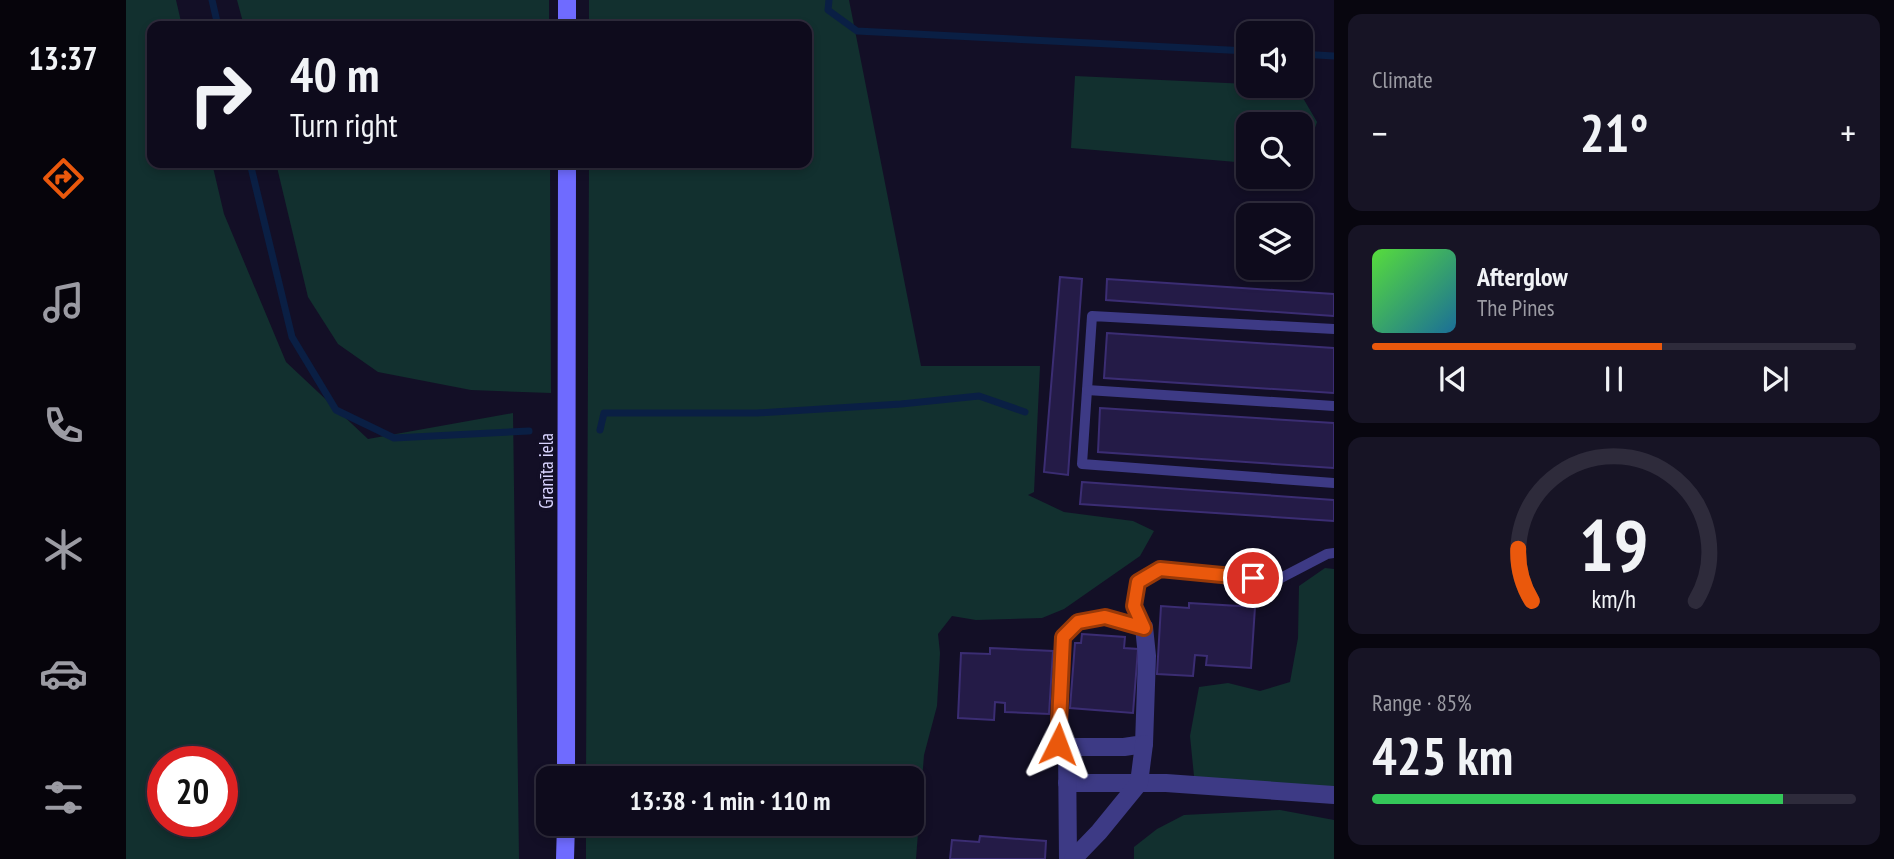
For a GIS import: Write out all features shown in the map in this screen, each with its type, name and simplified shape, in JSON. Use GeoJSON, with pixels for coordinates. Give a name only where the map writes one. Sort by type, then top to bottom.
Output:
{"type":"FeatureCollection","features":[{"type":"Feature","properties":{"kind":"main road"},"geometry":{"type":"LineString","coordinates":[[567,0],[567,21]]}},
{"type":"Feature","properties":{"kind":"main road","name":"Granīta iela"},"geometry":{"type":"LineString","coordinates":[[566,766],[567,168]]}},
{"type":"Feature","properties":{"kind":"main road"},"geometry":{"type":"LineString","coordinates":[[565,859],[566,836]]}},
{"type":"Feature","properties":{"kind":"street"},"geometry":{"type":"LineString","coordinates":[[1070,859],[1099,832],[1139,783],[1144,744],[1147,656],[1144,628]]}},
{"type":"Feature","properties":{"kind":"street"},"geometry":{"type":"LineString","coordinates":[[1070,859],[1068,747],[1124,747],[1144,744]]}},
{"type":"Feature","properties":{"kind":"street"},"geometry":{"type":"LineString","coordinates":[[1067,783],[1139,783],[1334,795]]}},
{"type":"Feature","properties":{"kind":"lane"},"geometry":{"type":"LineString","coordinates":[[1334,329],[1093,316],[1082,464],[1334,483]]}},
{"type":"Feature","properties":{"kind":"lane"},"geometry":{"type":"LineString","coordinates":[[1087,390],[1334,406]]}},
{"type":"Feature","properties":{"kind":"lane"},"geometry":{"type":"LineString","coordinates":[[1144,628],[1134,606],[1138,582],[1160,569],[1277,580],[1334,553]]}},
{"type":"Feature","properties":{"kind":"lane"},"geometry":{"type":"LineString","coordinates":[[1068,747],[1058,744],[1063,637],[1078,622],[1105,617],[1144,628]]}},
{"type":"Feature","properties":{"kind":"green space"},"geometry":{"type":"Polygon","coordinates":[[[126,0],[176,0],[181,21],[147,21],[147,168],[213,168],[224,214],[286,362],[368,439],[513,413],[519,859],[126,859],[126,0]]]}},
{"type":"Feature","properties":{"kind":"green space"},"geometry":{"type":"Polygon","coordinates":[[[237,0],[549,0],[549,21],[243,21],[237,0]]]}},
{"type":"Feature","properties":{"kind":"green space"},"geometry":{"type":"Polygon","coordinates":[[[589,0],[849,0],[921,366],[1040,366],[1034,492],[1028,495],[1064,512],[1133,521],[1154,531],[1140,556],[1064,609],[1042,618],[976,620],[952,616],[938,634],[940,653],[937,706],[923,766],[586,766],[589,168],[812,168],[812,21],[589,21],[589,0]]]}},
{"type":"Feature","properties":{"kind":"green space"},"geometry":{"type":"Polygon","coordinates":[[[1075,76],[1236,83],[1236,98],[1303,98],[1311,112],[1236,112],[1236,162],[1071,148],[1075,76]]]}},
{"type":"Feature","properties":{"kind":"green space"},"geometry":{"type":"Polygon","coordinates":[[[1313,115],[1317,122],[1313,134],[1313,115]]]}},
{"type":"Feature","properties":{"kind":"green space"},"geometry":{"type":"Polygon","coordinates":[[[277,168],[550,168],[551,393],[471,390],[378,372],[338,344],[308,297],[277,168]]]}},
{"type":"Feature","properties":{"kind":"green space"},"geometry":{"type":"Polygon","coordinates":[[[1325,568],[1334,569],[1334,787],[1195,786],[1190,736],[1199,687],[1228,683],[1260,691],[1290,682],[1298,638],[1299,586],[1325,568]]]}},
{"type":"Feature","properties":{"kind":"green space"},"geometry":{"type":"Polygon","coordinates":[[[1280,810],[1334,820],[1334,859],[1134,859],[1134,847],[1157,829],[1184,815],[1280,810]]]}},
{"type":"Feature","properties":{"kind":"green space"},"geometry":{"type":"Polygon","coordinates":[[[586,836],[918,836],[916,859],[586,859],[586,836]]]}},
{"type":"Feature","properties":{"kind":"building"},"geometry":{"type":"Polygon","coordinates":[[[1060,277],[1082,279],[1068,475],[1044,472],[1060,277]]]}},
{"type":"Feature","properties":{"kind":"building"},"geometry":{"type":"Polygon","coordinates":[[[1107,279],[1334,294],[1334,316],[1106,300],[1107,279]]]}},
{"type":"Feature","properties":{"kind":"building"},"geometry":{"type":"Polygon","coordinates":[[[1107,333],[1334,348],[1334,393],[1104,378],[1107,333]]]}},
{"type":"Feature","properties":{"kind":"building"},"geometry":{"type":"Polygon","coordinates":[[[1100,408],[1334,423],[1334,468],[1098,452],[1100,408]]]}},
{"type":"Feature","properties":{"kind":"building"},"geometry":{"type":"Polygon","coordinates":[[[1082,482],[1334,500],[1334,521],[1080,504],[1082,482]]]}},
{"type":"Feature","properties":{"kind":"building"},"geometry":{"type":"Polygon","coordinates":[[[1189,603],[1255,607],[1251,668],[1206,665],[1207,656],[1195,655],[1193,676],[1157,674],[1161,606],[1189,608],[1189,603]]]}},
{"type":"Feature","properties":{"kind":"building"},"geometry":{"type":"Polygon","coordinates":[[[1082,634],[1125,637],[1124,648],[1138,649],[1133,713],[1070,708],[1075,643],[1081,643],[1082,634]]]}},
{"type":"Feature","properties":{"kind":"building"},"geometry":{"type":"Polygon","coordinates":[[[990,648],[1053,651],[1049,714],[1005,712],[1005,703],[995,702],[994,720],[958,718],[961,653],[990,654],[990,648]]]}},
{"type":"Feature","properties":{"kind":"building"},"geometry":{"type":"Polygon","coordinates":[[[980,836],[1046,841],[1045,859],[950,859],[952,840],[979,842],[980,836]]]}},
{"type":"Feature","properties":{"kind":"waterway"},"geometry":{"type":"LineString","coordinates":[[212,0],[217,21]]}},
{"type":"Feature","properties":{"kind":"waterway"},"geometry":{"type":"LineString","coordinates":[[829,0],[828,10],[857,31],[1236,50]]}},
{"type":"Feature","properties":{"kind":"waterway"},"geometry":{"type":"LineString","coordinates":[[1313,55],[1334,56]]}},
{"type":"Feature","properties":{"kind":"waterway"},"geometry":{"type":"LineString","coordinates":[[251,168],[292,337],[336,410],[394,438],[529,431]]}},
{"type":"Feature","properties":{"kind":"waterway"},"geometry":{"type":"LineString","coordinates":[[600,430],[604,413],[757,413],[979,396],[1025,412]]}},
{"type":"Feature","properties":{"kind":"route"},"geometry":{"type":"LineString","coordinates":[[1058,744],[1063,637],[1078,622],[1105,617],[1144,628],[1134,606],[1138,582],[1160,569],[1253,578]]}}]}
